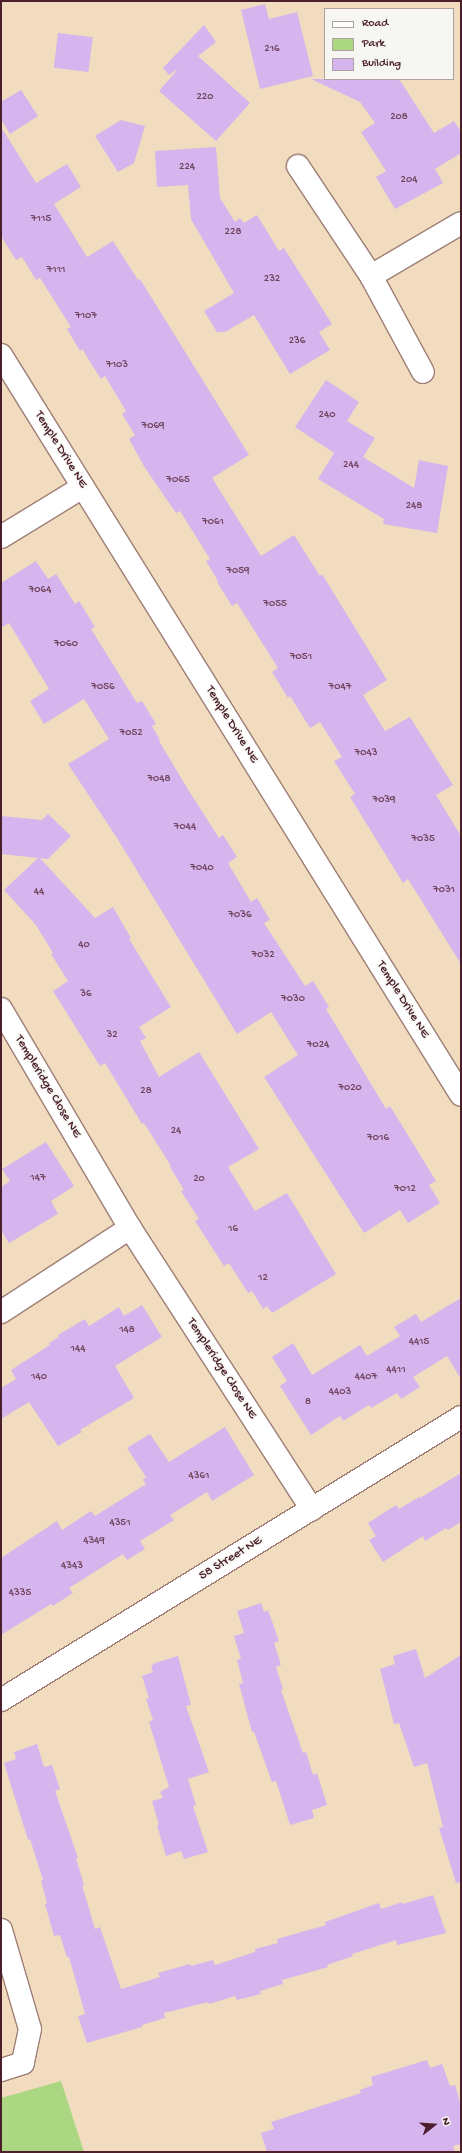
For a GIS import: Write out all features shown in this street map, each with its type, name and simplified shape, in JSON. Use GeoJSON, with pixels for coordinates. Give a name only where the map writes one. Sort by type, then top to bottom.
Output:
{"type":"FeatureCollection","features":[{"type":"Feature","properties":{"kind":"street"},"geometry":{"type":"LineString","coordinates":[[298,166],[371,276],[423,372]]}},
{"type":"Feature","properties":{"kind":"street"},"geometry":{"type":"LineString","coordinates":[[371,276],[461,223]]}},
{"type":"Feature","properties":{"kind":"street","name":"Temple Drive NE"},"geometry":{"type":"LineString","coordinates":[[1,355],[461,1095]]}},
{"type":"Feature","properties":{"kind":"street"},"geometry":{"type":"LineString","coordinates":[[1,537],[83,487]]}},
{"type":"Feature","properties":{"kind":"street","name":"Templeridge Close NE"},"geometry":{"type":"LineString","coordinates":[[1,1009],[130,1228],[312,1509]]}},
{"type":"Feature","properties":{"kind":"street"},"geometry":{"type":"LineString","coordinates":[[1,1312],[130,1228]]}},
{"type":"Feature","properties":{"kind":"street","name":"58 Street NE"},"geometry":{"type":"LineString","coordinates":[[1,1700],[461,1417]]}},
{"type":"Feature","properties":{"kind":"street"},"geometry":{"type":"LineString","coordinates":[[1,1930],[30,2029],[23,2063],[1,2070]]}},
{"type":"Feature","properties":{"kind":"green space"},"geometry":{"type":"Polygon","coordinates":[[[61,2081],[84,2152],[1,2152],[1,2098],[61,2081]]]}},
{"type":"Feature","properties":{"kind":"building"},"geometry":{"type":"Polygon","coordinates":[[[265,4],[269,19],[297,12],[313,76],[260,89],[241,10],[265,4]]]}},
{"type":"Feature","properties":{"kind":"building"},"geometry":{"type":"Polygon","coordinates":[[[204,25],[216,42],[198,56],[250,103],[216,141],[159,91],[178,69],[169,75],[163,68],[204,25]]]}},
{"type":"Feature","properties":{"kind":"building"},"geometry":{"type":"Polygon","coordinates":[[[58,33],[93,37],[88,72],[54,68],[58,33]]]}},
{"type":"Feature","properties":{"kind":"building"},"geometry":{"type":"Polygon","coordinates":[[[311,79],[400,80],[434,133],[454,121],[461,132],[461,153],[435,169],[443,183],[395,209],[376,177],[386,171],[361,132],[375,123],[360,102],[311,79]]]}},
{"type":"Feature","properties":{"kind":"building"},"geometry":{"type":"Polygon","coordinates":[[[21,90],[38,116],[10,134],[1,119],[1,102],[21,90]]]}},
{"type":"Feature","properties":{"kind":"building"},"geometry":{"type":"Polygon","coordinates":[[[121,120],[145,126],[134,163],[118,172],[95,136],[121,120]]]}},
{"type":"Feature","properties":{"kind":"building"},"geometry":{"type":"Polygon","coordinates":[[[1,127],[36,183],[67,164],[81,187],[54,204],[87,257],[113,241],[138,280],[140,279],[249,455],[212,478],[261,556],[294,535],[320,576],[322,574],[387,680],[363,695],[385,731],[410,717],[453,785],[436,795],[461,836],[461,964],[408,879],[403,883],[350,797],[355,794],[334,761],[342,757],[320,722],[310,728],[290,696],[288,698],[272,672],[278,668],[237,603],[232,606],[217,582],[218,581],[206,561],[210,559],[180,511],[176,513],[145,468],[129,439],[135,435],[122,414],[126,411],[105,376],[101,379],[82,349],[80,351],[67,329],[71,327],[40,278],[36,280],[22,257],[16,260],[1,236],[1,127]]]}},
{"type":"Feature","properties":{"kind":"building"},"geometry":{"type":"Polygon","coordinates":[[[216,147],[220,198],[235,222],[240,218],[244,223],[257,215],[279,251],[284,248],[332,324],[319,332],[330,350],[290,374],[254,315],[225,332],[217,332],[204,311],[234,293],[191,219],[188,185],[157,187],[155,151],[216,147]]]}},
{"type":"Feature","properties":{"kind":"building"},"geometry":{"type":"Polygon","coordinates":[[[326,380],[359,402],[347,421],[375,438],[363,457],[414,488],[419,460],[448,466],[437,533],[383,524],[384,519],[318,479],[334,453],[295,427],[326,380]]]}},
{"type":"Feature","properties":{"kind":"building"},"geometry":{"type":"Polygon","coordinates":[[[36,561],[48,579],[56,574],[75,604],[79,601],[95,627],[91,629],[137,703],[142,701],[156,724],[152,726],[160,740],[159,741],[189,791],[219,838],[223,835],[237,857],[228,863],[251,902],[257,898],[270,920],[264,923],[305,986],[313,981],[329,1007],[326,1009],[386,1109],[390,1106],[436,1181],[429,1185],[440,1203],[408,1223],[400,1210],[364,1233],[264,1077],[298,1055],[271,1012],[237,1034],[117,838],[68,764],[109,739],[84,699],[44,724],[30,701],[49,689],[9,623],[1,628],[1,583],[36,561]]]}},
{"type":"Feature","properties":{"kind":"building"},"geometry":{"type":"Polygon","coordinates":[[[48,814],[71,836],[48,859],[40,858],[95,918],[113,907],[131,938],[129,939],[171,1007],[139,1027],[146,1038],[140,1041],[159,1077],[199,1052],[259,1149],[228,1167],[255,1211],[287,1193],[336,1274],[272,1313],[267,1306],[263,1309],[252,1291],[248,1293],[229,1263],[224,1266],[195,1221],[199,1219],[181,1191],[184,1190],[170,1167],[171,1166],[144,1123],[142,1124],[105,1063],[100,1066],[53,991],[68,981],[51,954],[53,953],[36,925],[4,890],[38,858],[1,854],[1,816],[42,820],[48,814]]]}},
{"type":"Feature","properties":{"kind":"building"},"geometry":{"type":"Polygon","coordinates":[[[46,1142],[74,1186],[51,1201],[58,1214],[9,1243],[1,1230],[1,1187],[10,1181],[2,1169],[46,1142]]]}},
{"type":"Feature","properties":{"kind":"building"},"geometry":{"type":"Polygon","coordinates":[[[461,1298],[461,1379],[447,1356],[413,1377],[420,1387],[401,1399],[397,1393],[371,1408],[369,1405],[343,1421],[340,1416],[311,1435],[280,1386],[287,1381],[272,1357],[293,1343],[312,1375],[360,1345],[367,1356],[400,1336],[394,1327],[416,1314],[421,1322],[461,1298]]]}},
{"type":"Feature","properties":{"kind":"building"},"geometry":{"type":"Polygon","coordinates":[[[142,1305],[162,1337],[115,1366],[134,1398],[80,1430],[82,1432],[58,1446],[29,1402],[1,1419],[1,1388],[16,1379],[11,1370],[50,1345],[49,1343],[59,1337],[58,1335],[85,1319],[89,1326],[119,1307],[124,1316],[142,1305]]]}},
{"type":"Feature","properties":{"kind":"building"},"geometry":{"type":"Polygon","coordinates":[[[225,1427],[254,1475],[212,1501],[207,1492],[170,1515],[174,1520],[140,1541],[145,1549],[127,1560],[123,1554],[69,1588],[73,1593],[53,1606],[51,1604],[1,1635],[1,1558],[57,1521],[62,1530],[91,1511],[95,1516],[146,1484],[143,1480],[146,1477],[127,1448],[150,1434],[169,1462],[225,1427]]]}},
{"type":"Feature","properties":{"kind":"building"},"geometry":{"type":"Polygon","coordinates":[[[461,1473],[461,1522],[448,1530],[446,1528],[425,1541],[423,1536],[383,1562],[369,1540],[376,1536],[368,1523],[396,1505],[399,1509],[419,1497],[420,1498],[461,1473]]]}},
{"type":"Feature","properties":{"kind":"building"},"geometry":{"type":"Polygon","coordinates":[[[261,1603],[264,1612],[268,1610],[279,1641],[274,1643],[281,1665],[276,1667],[283,1689],[281,1690],[303,1753],[306,1752],[313,1775],[317,1773],[327,1805],[312,1810],[314,1818],[290,1825],[276,1781],[272,1782],[254,1732],[252,1732],[239,1684],[243,1683],[237,1660],[241,1659],[234,1636],[244,1633],[237,1611],[261,1603]]]}},
{"type":"Feature","properties":{"kind":"building"},"geometry":{"type":"Polygon","coordinates":[[[416,1649],[425,1678],[461,1655],[461,1882],[456,1883],[439,1828],[443,1827],[427,1763],[414,1767],[399,1723],[394,1724],[380,1669],[395,1664],[393,1656],[416,1649]]]}},
{"type":"Feature","properties":{"kind":"building"},"geometry":{"type":"Polygon","coordinates":[[[178,1656],[191,1705],[186,1706],[209,1772],[188,1779],[196,1805],[193,1806],[208,1852],[184,1859],[181,1851],[166,1856],[157,1825],[159,1825],[152,1801],[163,1798],[160,1792],[169,1787],[149,1722],[153,1720],[146,1699],[149,1698],[142,1676],[153,1672],[151,1666],[155,1663],[178,1656]]]}},
{"type":"Feature","properties":{"kind":"building"},"geometry":{"type":"Polygon","coordinates":[[[37,1744],[44,1767],[52,1765],[60,1789],[55,1791],[78,1858],[76,1858],[84,1885],[82,1885],[95,1929],[100,1927],[121,1989],[160,1977],[158,1973],[190,1964],[191,1966],[213,1960],[215,1965],[255,1952],[255,1949],[278,1943],[277,1939],[326,1925],[325,1922],[379,1903],[381,1909],[433,1895],[446,1933],[397,1945],[396,1940],[352,1954],[353,1956],[327,1965],[328,1967],[282,1980],[283,1984],[260,1991],[261,1994],[237,2000],[235,1996],[209,2004],[208,2002],[164,2013],[165,2018],[142,2025],[142,2027],[87,2043],[78,2016],[85,2014],[69,1957],[67,1957],[60,1935],[54,1936],[45,1904],[47,1903],[41,1881],[43,1880],[30,1839],[28,1840],[4,1763],[16,1759],[14,1752],[37,1744]]]}},
{"type":"Feature","properties":{"kind":"building"},"geometry":{"type":"Polygon","coordinates":[[[427,2060],[430,2068],[442,2064],[450,2086],[455,2085],[461,2106],[461,2144],[453,2146],[455,2152],[267,2152],[261,2133],[274,2129],[271,2122],[361,2093],[360,2090],[373,2085],[371,2077],[427,2060]]]}}]}
